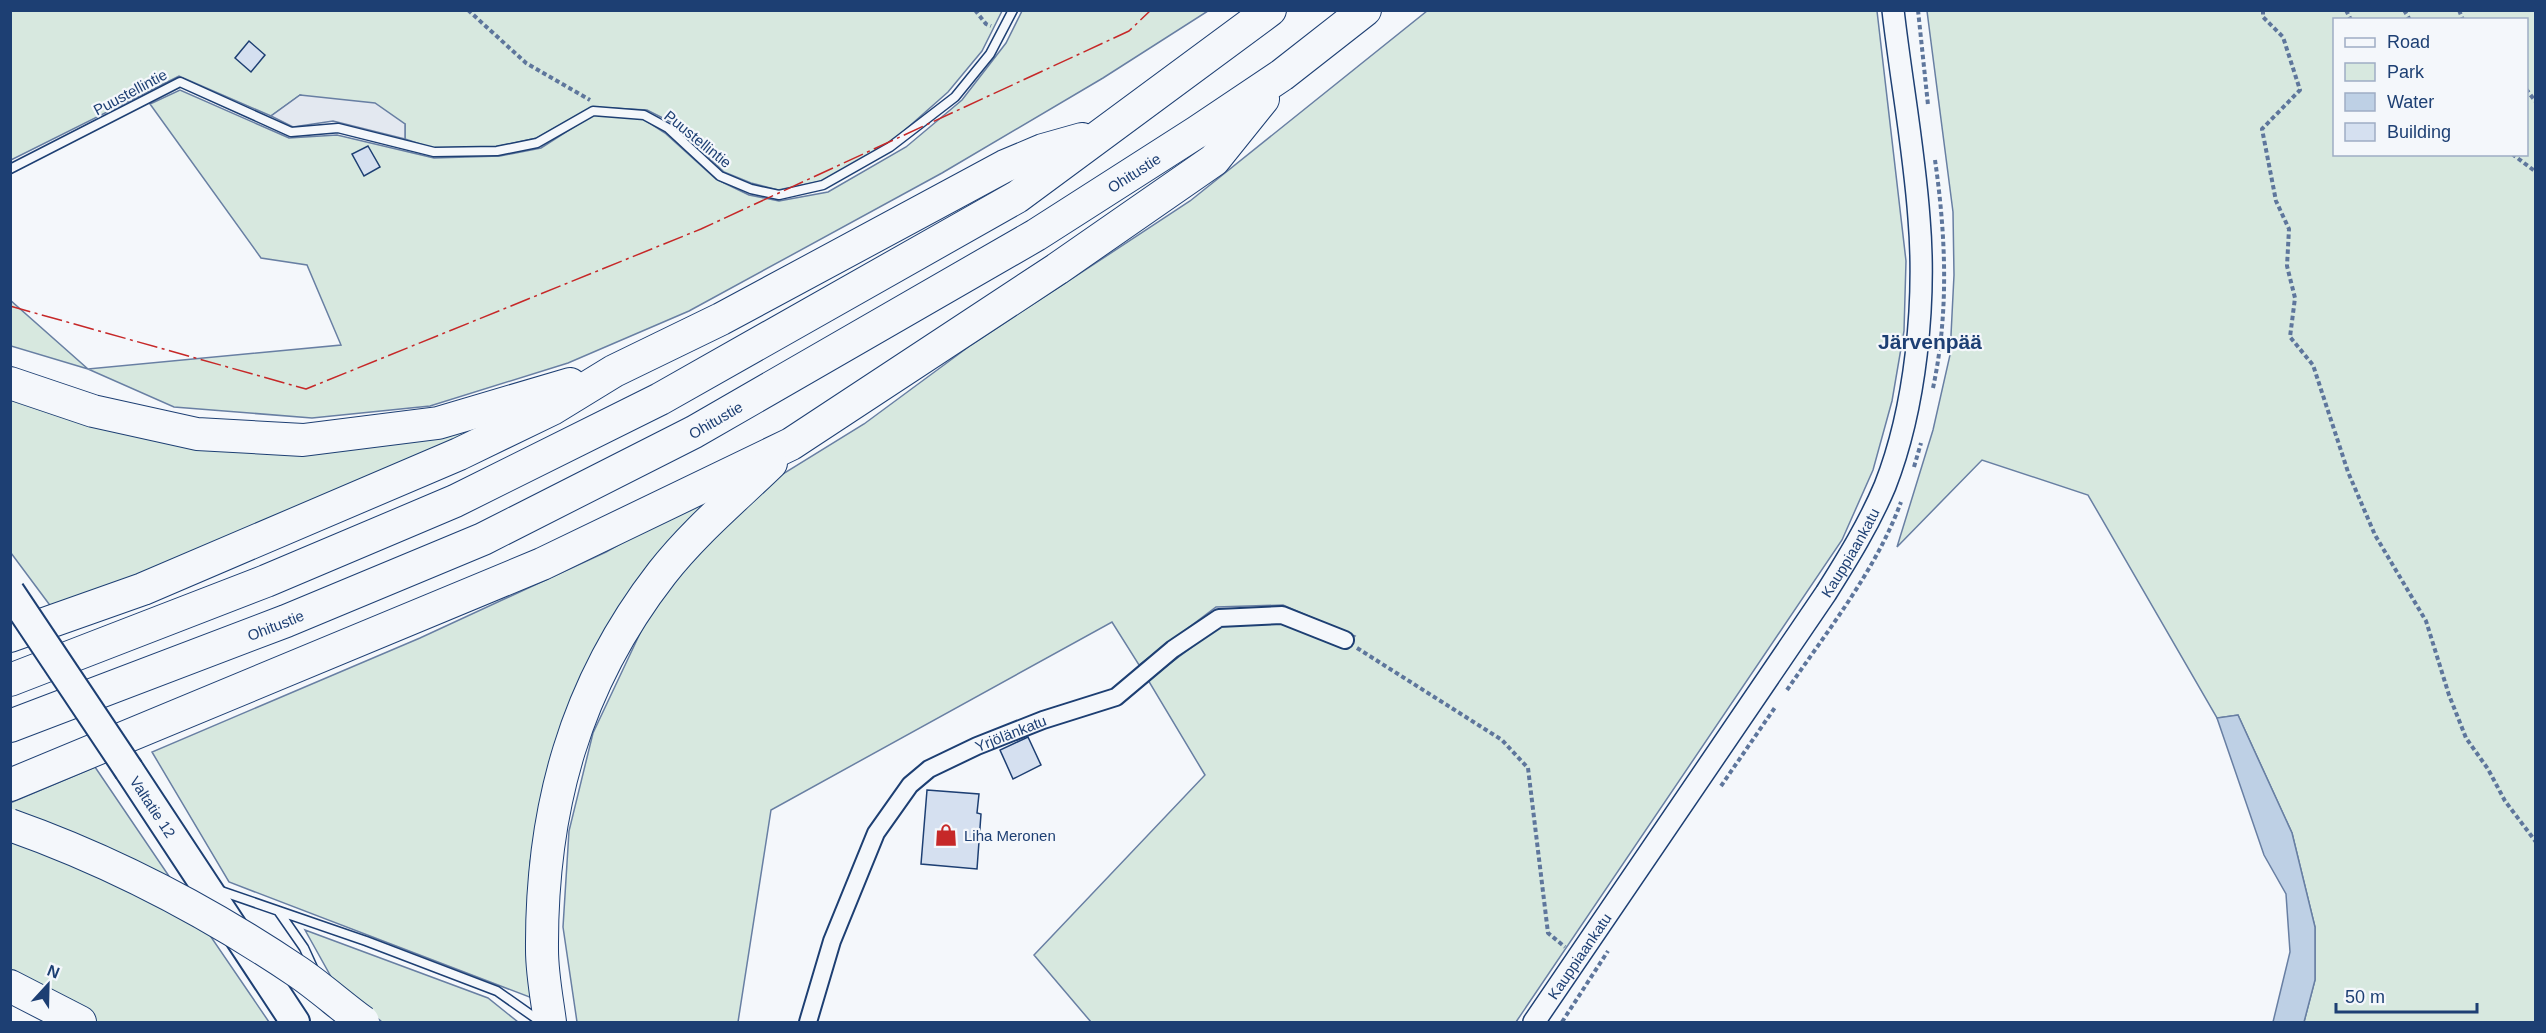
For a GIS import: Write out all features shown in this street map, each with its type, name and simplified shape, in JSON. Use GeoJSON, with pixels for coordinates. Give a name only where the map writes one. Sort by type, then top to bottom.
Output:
{"type":"FeatureCollection","features":[{"type":"Feature","properties":{"kind":"highway"},"geometry":{"type":"LineString","coordinates":[[10,680],[266,581],[455,501],[660,399],[1017,197],[1270,10]]}},
{"type":"Feature","properties":{"kind":"highway","name":"Ohitustie"},"geometry":{"type":"LineString","coordinates":[[10,726],[286,621],[483,539],[694,432],[1036,235],[1282,75],[1365,10]]}},
{"type":"Feature","properties":{"kind":"highway"},"geometry":{"type":"LineString","coordinates":[[10,785],[542,564],[791,444],[1057,269],[1214,160],[1282,75]]}},
{"type":"Feature","properties":{"kind":"highway"},"geometry":{"type":"LineString","coordinates":[[10,636],[143,589],[459,454],[552,409],[614,371],[721,319],[1005,166],[1043,150],[1102,133]]}},
{"type":"Feature","properties":{"kind":"highway"},"geometry":{"type":"LineString","coordinates":[[10,383],[93,411],[197,434],[303,440],[438,423],[614,371]]}},
{"type":"Feature","properties":{"kind":"highway"},"geometry":{"type":"LineString","coordinates":[[550,1023],[542,952],[544,883],[551,816],[568,749],[592,686],[626,625],[663,572],[700,531],[791,444]]}},
{"type":"Feature","properties":{"kind":"highway","name":"Valtatie 12"},"geometry":{"type":"LineString","coordinates":[[10,592],[295,1023]]}},
{"type":"Feature","properties":{"kind":"highway"},"geometry":{"type":"LineString","coordinates":[[10,825],[149,885],[224,925],[300,973],[363,1023]]}},
{"type":"Feature","properties":{"kind":"highway"},"geometry":{"type":"LineString","coordinates":[[10,986],[80,1023]]}},
{"type":"Feature","properties":{"kind":"street","name":"Kauppiaankatu"},"geometry":{"type":"LineString","coordinates":[[1537,1021],[1826,593],[1866,528],[1885,484],[1903,422],[1920,332],[1920,218],[1893,10]]}},
{"type":"Feature","properties":{"kind":"street","name":"Yrjölänkatu"},"geometry":{"type":"LineString","coordinates":[[808,1023],[832,942],[876,833],[909,785],[929,770],[977,746],[1043,720],[1116,697],[1173,649],[1219,618],[1282,615],[1345,640]]}},
{"type":"Feature","properties":{"kind":"lane","name":"Puustellintie"},"geometry":{"type":"LineString","coordinates":[[10,170],[180,82],[291,132],[338,128],[434,152],[497,151],[537,143],[593,111],[644,115],[668,128],[720,176],[751,189],[779,195],[823,185],[890,147],[955,97],[990,54],[1013,10]]}},
{"type":"Feature","properties":{"kind":"lane"},"geometry":{"type":"LineString","coordinates":[[204,885],[497,991],[541,1023]]}},
{"type":"Feature","properties":{"kind":"lane"},"geometry":{"type":"LineString","coordinates":[[279,911],[304,948],[333,1012]]}},
{"type":"Feature","properties":{"kind":"path"},"geometry":{"type":"LineString","coordinates":[[468,10],[526,63],[610,112]]}},
{"type":"Feature","properties":{"kind":"path"},"geometry":{"type":"LineString","coordinates":[[975,10],[986,24],[1002,31]]}},
{"type":"Feature","properties":{"kind":"path"},"geometry":{"type":"LineString","coordinates":[[1918,10],[1928,108]]}},
{"type":"Feature","properties":{"kind":"path"},"geometry":{"type":"LineString","coordinates":[[2263,10],[2263,17],[2283,37],[2300,90],[2262,129],[2276,201],[2289,229],[2288,266],[2295,297],[2290,338],[2313,365],[2348,472],[2375,535],[2426,621],[2449,695],[2466,738],[2488,769],[2505,801],[2535,842]]}},
{"type":"Feature","properties":{"kind":"path"},"geometry":{"type":"LineString","coordinates":[[1932,394],[1943,323],[1945,279],[1943,213],[1934,154]]}},
{"type":"Feature","properties":{"kind":"path"},"geometry":{"type":"LineString","coordinates":[[2515,156],[2535,172]]}},
{"type":"Feature","properties":{"kind":"path"},"geometry":{"type":"LineString","coordinates":[[1910,478],[1923,435]]}},
{"type":"Feature","properties":{"kind":"path"},"geometry":{"type":"LineString","coordinates":[[1717,792],[1843,608],[1894,523],[1902,501]]}},
{"type":"Feature","properties":{"kind":"path"},"geometry":{"type":"LineString","coordinates":[[1345,640],[1502,740],[1528,768],[1548,933],[1579,959]]}},
{"type":"Feature","properties":{"kind":"path"},"geometry":{"type":"LineString","coordinates":[[1562,1023],[1612,945]]}},
{"type":"Feature","properties":{"kind":"green space"},"geometry":{"type":"Polygon","coordinates":[[[11,11],[1002,11],[982,51],[948,92],[888,145],[822,181],[778,190],[751,183],[724,172],[673,123],[647,110],[592,107],[537,138],[495,147],[432,148],[405,139],[405,124],[300,95],[271,116],[179,76],[11,160],[11,11]]]}},
{"type":"Feature","properties":{"kind":"green space"},"geometry":{"type":"Polygon","coordinates":[[[1022,11],[1208,11],[1103,78],[942,173],[689,311],[568,363],[430,406],[312,418],[174,407],[88,369],[341,345],[307,265],[261,258],[150,104],[180,90],[289,138],[337,135],[434,158],[500,156],[541,148],[594,114],[642,118],[665,133],[716,179],[749,195],[779,201],[828,192],[906,147],[962,100],[1006,43],[1022,11]]]}},
{"type":"Feature","properties":{"kind":"green space"},"geometry":{"type":"Polygon","coordinates":[[[1427,11],[1877,11],[1906,261],[1904,331],[1892,401],[1873,470],[1842,540],[1516,1022],[1091,1022],[1034,955],[1205,775],[1148,680],[1220,626],[1281,622],[1342,648],[1355,636],[1283,605],[1216,607],[1139,665],[1112,622],[771,810],[738,1022],[577,1022],[563,927],[569,831],[593,733],[643,627],[686,563],[773,480],[864,424],[971,345],[1190,201],[1427,11]]]}},
{"type":"Feature","properties":{"kind":"green space"},"geometry":{"type":"Polygon","coordinates":[[[1927,11],[2535,11],[2535,1022],[2304,1022],[2315,980],[2315,927],[2292,833],[2238,715],[2217,718],[2088,495],[1982,460],[1897,547],[1933,430],[1950,355],[1954,275],[1953,212],[1927,11]]]}},
{"type":"Feature","properties":{"kind":"green space"},"geometry":{"type":"Polygon","coordinates":[[[10,300],[88,369],[11,346],[10,300]]]}},
{"type":"Feature","properties":{"kind":"green space"},"geometry":{"type":"Polygon","coordinates":[[[11,390],[159,436],[518,411],[302,509],[52,608],[11,553],[11,390]]]}},
{"type":"Feature","properties":{"kind":"green space"},"geometry":{"type":"Polygon","coordinates":[[[733,480],[557,745],[530,862],[532,998],[229,882],[152,752],[420,638],[606,552],[733,480]]]}},
{"type":"Feature","properties":{"kind":"green space"},"geometry":{"type":"Polygon","coordinates":[[[95,767],[175,885],[11,811],[10,803],[95,767]]]}},
{"type":"Feature","properties":{"kind":"green space"},"geometry":{"type":"Polygon","coordinates":[[[10,840],[127,887],[207,931],[269,1022],[95,1022],[11,976],[10,840]]]}},
{"type":"Feature","properties":{"kind":"green space"},"geometry":{"type":"Polygon","coordinates":[[[305,930],[488,998],[518,1022],[382,1022],[334,982],[305,930]]]}},
{"type":"Feature","properties":{"kind":"shaded area"},"geometry":{"type":"Polygon","coordinates":[[[300,95],[375,103],[405,124],[405,139],[333,121],[293,127],[271,116],[300,95]]]}},
{"type":"Feature","properties":{"kind":"water"},"geometry":{"type":"Polygon","coordinates":[[[2238,715],[2292,833],[2315,927],[2315,980],[2304,1022],[2273,1022],[2290,952],[2286,894],[2264,855],[2217,718],[2238,715]]]}},
{"type":"Feature","properties":{"kind":"building"},"geometry":{"type":"Polygon","coordinates":[[[249,41],[265,55],[251,72],[235,58],[249,41]]]}},
{"type":"Feature","properties":{"kind":"building"},"geometry":{"type":"Polygon","coordinates":[[[368,146],[380,167],[364,176],[352,154],[368,146]]]}},
{"type":"Feature","properties":{"kind":"building"},"geometry":{"type":"Polygon","coordinates":[[[1028,737],[1041,765],[1013,779],[1000,750],[1028,737]]]}},
{"type":"Feature","properties":{"kind":"building"},"geometry":{"type":"Polygon","coordinates":[[[927,790],[979,794],[977,813],[981,814],[977,869],[921,864],[927,790]]]}},
{"type":"Feature","properties":{"kind":"power"},"geometry":{"type":"LineString","coordinates":[[10,306],[306,389],[701,229],[1129,31],[1151,10]]}},
{"type":"Feature","properties":{"kind":"place","name":"Liha Meronen"},"geometry":{"type":"Point","coordinates":[946,835]}},
{"type":"Feature","properties":{"kind":"district","name":"Järvenpää"},"geometry":{"type":"Point","coordinates":[1930,341]}}]}
